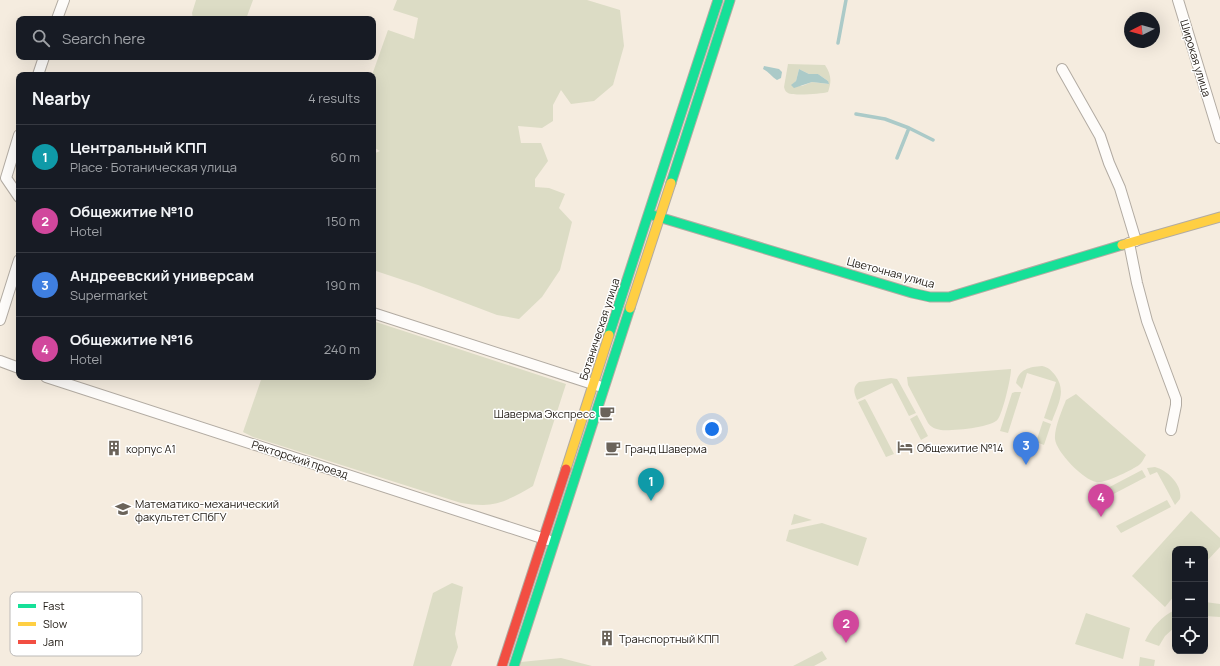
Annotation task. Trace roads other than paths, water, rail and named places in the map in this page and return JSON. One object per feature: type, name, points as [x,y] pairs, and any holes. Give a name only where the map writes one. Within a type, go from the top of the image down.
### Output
[{"type":"street","points":[[58,16],[64,0]]},
{"type":"street","name":"Ботаническая улица","points":[[502,666],[718,0]]},
{"type":"street","name":"Ботаническая улица","points":[[514,666],[730,0]]},
{"type":"street","name":"Широкая улица","points":[[1178,0],[1220,138]]},
{"type":"street","points":[[39,72],[43,60]]},
{"type":"street","points":[[1062,69],[1100,136],[1109,163],[1120,188],[1133,242],[1137,283],[1147,321],[1176,399],[1171,430]]},
{"type":"street","points":[[16,145],[6,178],[16,193]]},
{"type":"street","name":"Цветочная улица","points":[[649,214],[912,293],[930,297],[949,297],[958,295],[1220,217]]},
{"type":"street","points":[[0,320],[16,269]]},
{"type":"street","points":[[376,314],[604,388]]},
{"type":"street","points":[[0,361],[16,367]]},
{"type":"street","name":"Ректорский проезд","points":[[55,380],[554,542]]},
{"type":"water","points":[[764,66],[779,69],[782,72],[781,78],[777,80],[775,79],[763,69]]},
{"type":"water","points":[[799,69],[809,74],[818,74],[828,81],[829,84],[812,82],[794,88],[791,85],[796,81]]},
{"type":"waterway","points":[[838,43],[846,0]]},
{"type":"waterway","points":[[856,114],[885,119],[909,128],[933,140]]},
{"type":"waterway","points":[[897,158],[909,128]]},
{"type":"place","name":"Шаверма Экспресс","points":[[607,413]]},
{"type":"place","name":"Общежитие №14","points":[[905,447]]},
{"type":"place","name":"корпус А1","points":[[114,448]]},
{"type":"place","name":"Гранд Шаверма","points":[[613,448]]},
{"type":"place","name":"Андреевский универсам","points":[[1026,465]]},
{"type":"place","name":"Центральный КПП","points":[[651,501]]},
{"type":"place","name":"Математико-механический факультет СПбГУ","points":[[123,509]]},
{"type":"place","name":"Общежитие №16","points":[[1101,517]]},
{"type":"place","name":"Транспортный КПП","points":[[607,638]]},
{"type":"place","name":"Общежитие №10","points":[[846,643]]}]
